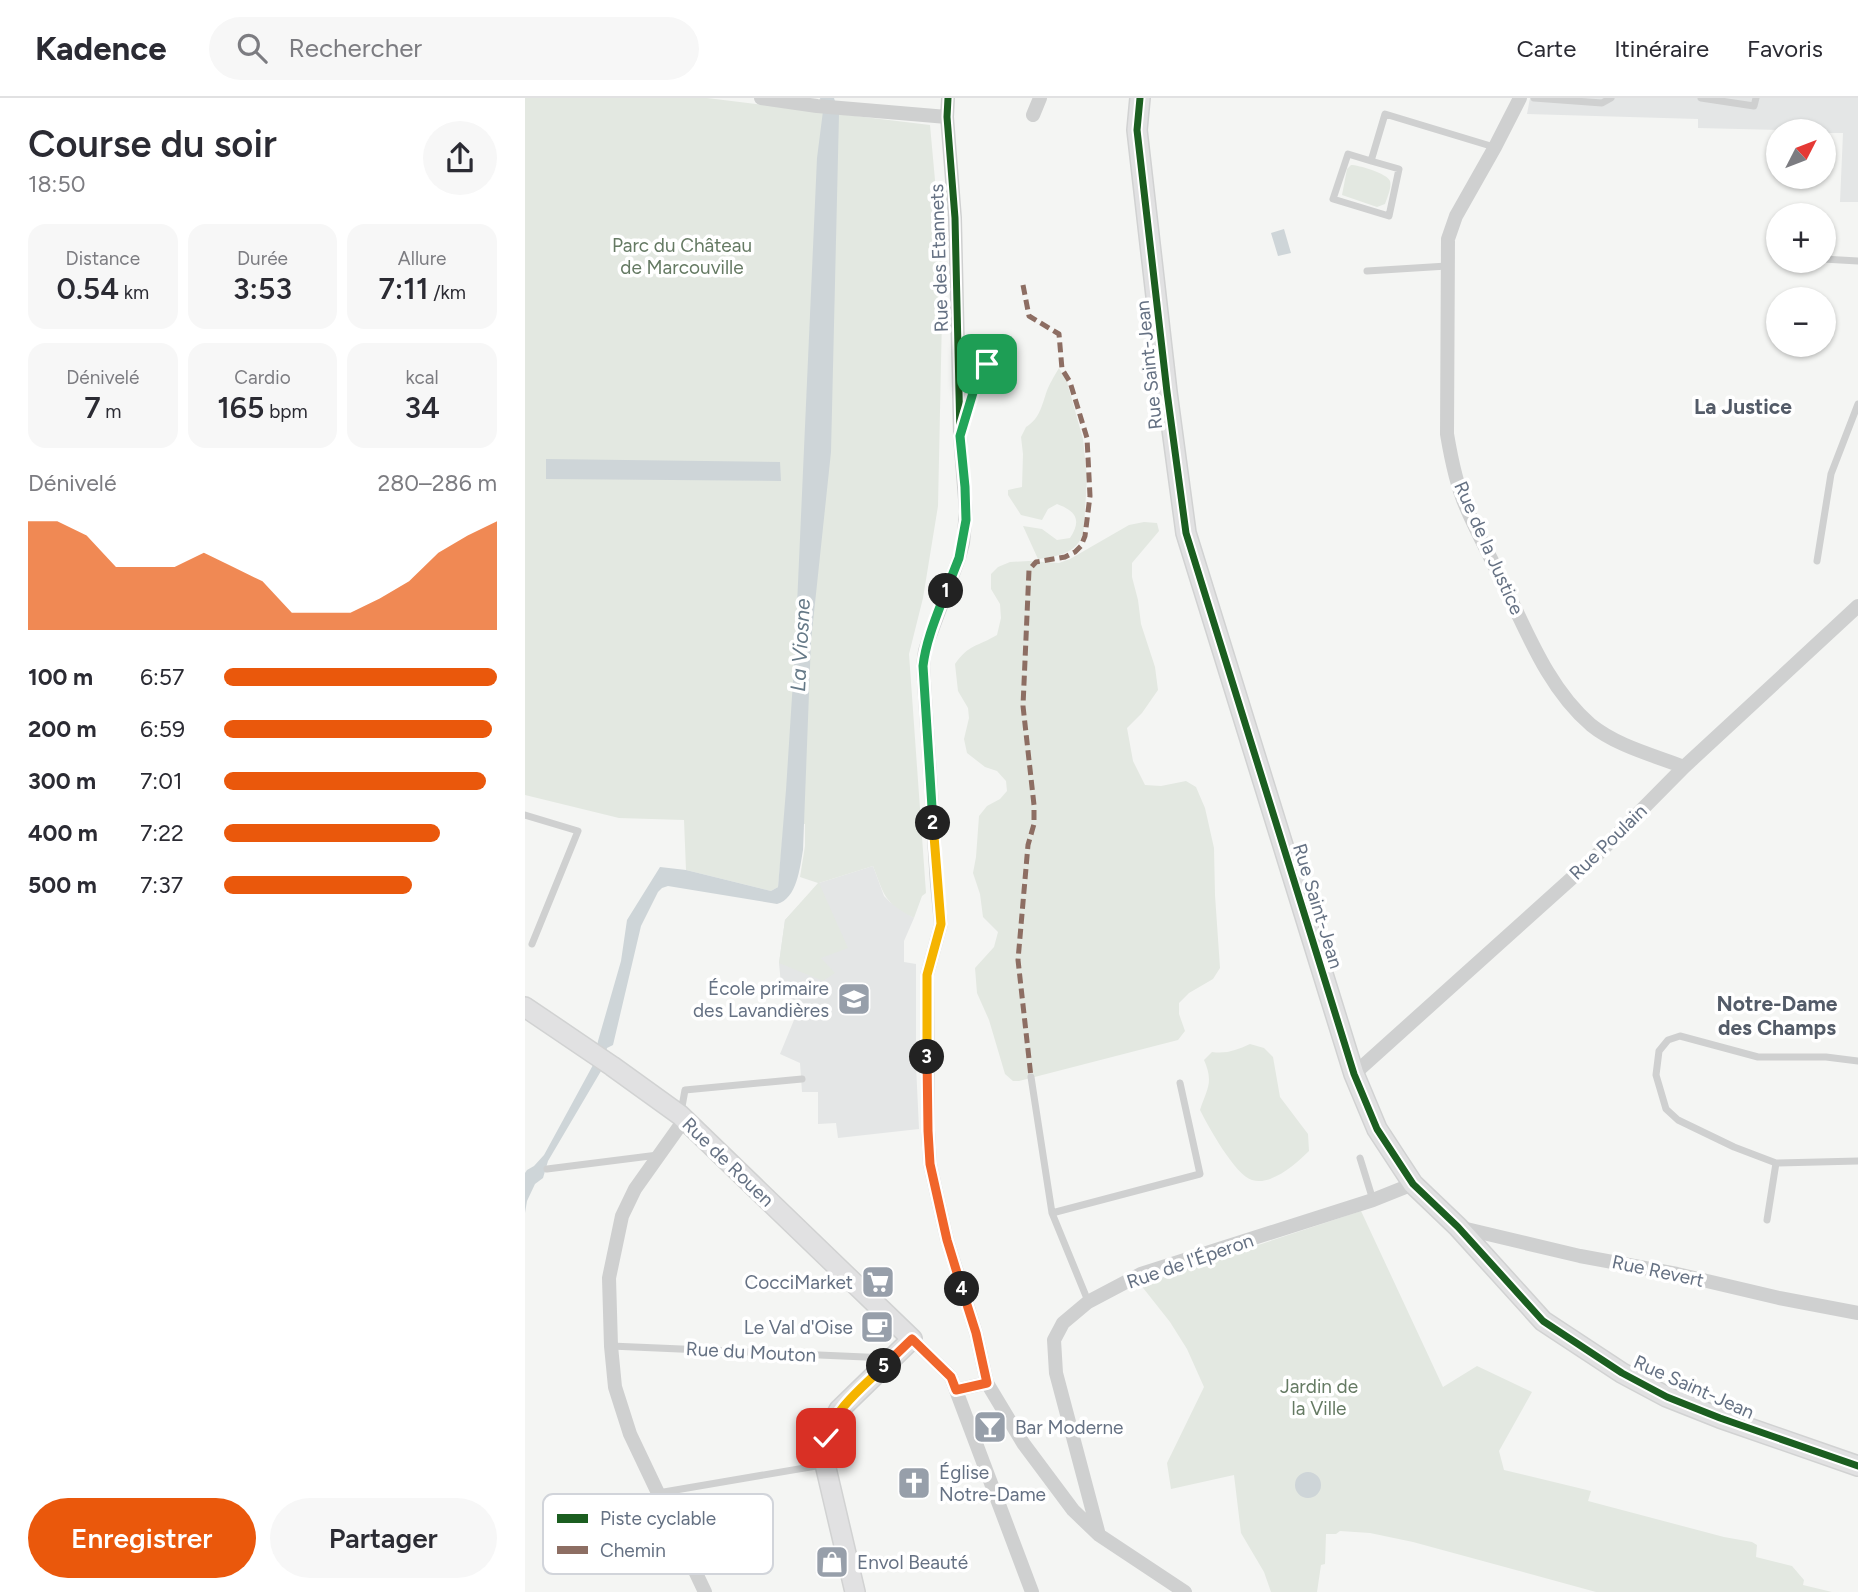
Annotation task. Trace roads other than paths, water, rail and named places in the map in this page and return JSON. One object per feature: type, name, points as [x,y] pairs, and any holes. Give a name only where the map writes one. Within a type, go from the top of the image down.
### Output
[{"type":"street","points":[[761,98],[817,106],[843,105],[947,117]]},
{"type":"street","name":"Rue des Etannets","points":[[948,98],[947,117],[955,218],[960,436],[966,512],[959,558],[929,638],[923,666],[941,924],[927,975],[930,1164],[947,1240],[976,1333],[987,1383],[1023,1444],[1073,1510],[1099,1535],[1185,1592]]},
{"type":"street","points":[[1033,115],[1039,98]]},
{"type":"street","name":"Rue Saint-Jean","points":[[1140,98],[1137,130],[1186,533],[1354,1074],[1377,1129],[1413,1184],[1458,1227],[1543,1321],[1622,1373],[1667,1396],[1720,1418],[1858,1466]]},
{"type":"street","name":"Rue de la Justice","points":[[1520,98],[1456,216],[1448,239],[1447,434],[1450,456],[1465,505],[1551,678],[1572,705],[1605,734],[1684,767]]},
{"type":"street","name":"Rue Poulain","points":[[1354,1074],[1592,860],[1684,767],[1858,606]]},
{"type":"street","name":"Rue de Rouen","points":[[525,1007],[682,1118],[912,1339]]},
{"type":"street","points":[[657,1493],[630,1434],[615,1387],[609,1278],[622,1216],[635,1189],[682,1118]]},
{"type":"street","name":"Rue de l'Éperon","points":[[1099,1535],[1056,1373],[1055,1340],[1063,1323],[1089,1302],[1141,1274],[1373,1200],[1413,1184]]},
{"type":"street","name":"Rue Revert","points":[[1458,1227],[1580,1256],[1677,1274],[1858,1314]]},
{"type":"street","points":[[855,1592],[825,1464],[826,1438],[839,1410],[912,1339],[951,1377],[1032,1592]]},
{"type":"street","points":[[956,1390],[987,1383]]},
{"type":"street","points":[[696,1574],[705,1592]]},
{"type":"lane","points":[[1534,98],[1602,103],[1611,98]]},
{"type":"lane","points":[[1701,98],[1754,106],[1756,98]]},
{"type":"lane","points":[[1371,161],[1385,114],[1495,147]]},
{"type":"lane","points":[[1348,154],[1371,161],[1399,169],[1389,216],[1333,199],[1348,154]]},
{"type":"lane","points":[[1836,260],[1858,261]]},
{"type":"lane","points":[[1367,271],[1447,266]]},
{"type":"lane","points":[[960,436],[975,386],[987,364]]},
{"type":"lane","points":[[1817,561],[1831,474],[1858,404]]},
{"type":"lane","points":[[525,815],[578,831],[532,944]]},
{"type":"lane","points":[[1858,1061],[1826,1057],[1758,1057],[1680,1036],[1668,1040],[1659,1051],[1656,1075],[1666,1109],[1678,1120],[1734,1147],[1776,1163],[1858,1161]]},
{"type":"lane","points":[[1031,1077],[1052,1213],[1089,1302]]},
{"type":"lane","points":[[682,1118],[685,1090],[802,1079]]},
{"type":"lane","points":[[1052,1213],[1201,1174],[1180,1083]]},
{"type":"lane","points":[[547,1169],[659,1155]]},
{"type":"lane","points":[[1360,1158],[1373,1200]]},
{"type":"lane","points":[[1767,1220],[1776,1163]]},
{"type":"lane","name":"Rue du Mouton","points":[[611,1346],[892,1359]]},
{"type":"lane","points":[[657,1493],[825,1464]]},
{"type":"water","name":"La Viosne","points":[[820,98],[834,98],[839,114],[831,452],[811,641],[803,850],[799,873],[789,896],[777,904],[668,886],[658,892],[641,926],[613,1045],[607,1048],[601,1071],[548,1161],[543,1178],[535,1184],[525,1213],[525,1173],[544,1155],[593,1065],[621,961],[627,920],[660,867],[686,870],[771,891],[778,887],[795,650],[817,158],[823,111]]},
{"type":"water","points":[[1284,229],[1291,253],[1278,256],[1271,233]]},
{"type":"water","points":[[546,459],[780,462],[781,481],[546,479]]},
{"type":"water","points":[[1308,1472],[1317,1476],[1321,1485],[1317,1494],[1308,1498],[1299,1494],[1295,1485],[1299,1476]]},
{"type":"place","name":"École primaire des Lavandières","points":[[854,999]]},
{"type":"place","name":"CocciMarket","points":[[878,1282]]},
{"type":"place","name":"Le Val d'Oise","points":[[877,1327]]},
{"type":"place","name":"Bar Moderne","points":[[990,1427]]},
{"type":"place","name":"Église Notre-Dame","points":[[914,1483]]},
{"type":"place","name":"Envol Beauté","points":[[832,1562]]},
{"type":"district","name":"La Justice","points":[[1743,406]]},
{"type":"district","name":"Notre-Dame des Champs","points":[[1777,1015]]},
{"type":"park label","name":"Parc du Château de Marcouville","points":[[682,256]]},
{"type":"park label","name":"Jardin de la Ville","points":[[1319,1397]]}]
